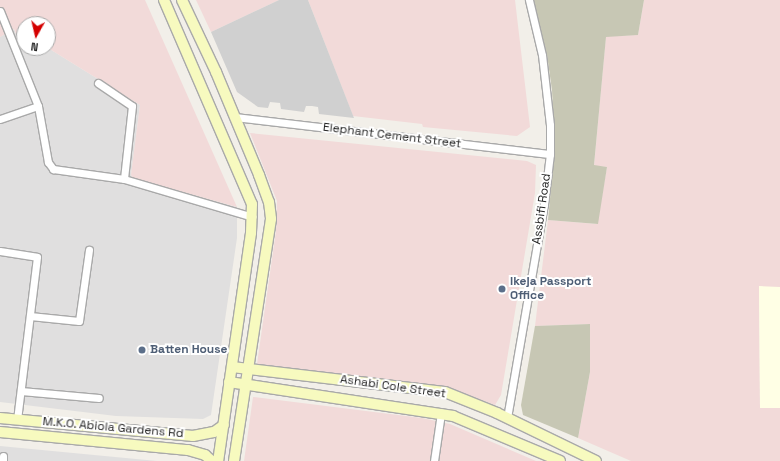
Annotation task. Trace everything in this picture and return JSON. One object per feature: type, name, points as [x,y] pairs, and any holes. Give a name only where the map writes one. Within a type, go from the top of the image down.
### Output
[{"type":"street","points":[[164,0],[252,204],[253,217],[218,461]]},
{"type":"street","points":[[182,0],[216,72],[269,202],[271,219],[234,461]]},
{"type":"street","name":"Assbifi Road","points":[[507,418],[544,204],[550,154],[550,124],[542,55],[529,0]]},
{"type":"street","points":[[0,11],[38,106],[48,162],[53,168],[124,179],[253,217]]},
{"type":"street","points":[[98,83],[132,106],[124,179]]},
{"type":"street","points":[[0,120],[38,106]]},
{"type":"street","name":"Elephant Cement Street","points":[[234,117],[550,154]]},
{"type":"street","points":[[30,316],[79,320],[89,250]]},
{"type":"street","points":[[0,251],[37,256],[17,420]]},
{"type":"street","name":"Ashabi Cole Street","points":[[232,367],[445,392],[507,418],[596,461]]},
{"type":"street","points":[[299,392],[301,375]]},
{"type":"street","name":"Ashabi Cole Street","points":[[229,382],[441,413],[486,428],[560,461]]},
{"type":"street","points":[[21,391],[99,398]]},
{"type":"street","points":[[434,461],[441,413]]},
{"type":"street","name":"M.K.O. Abiola Gardens Rd","points":[[0,418],[193,436],[214,432],[224,425]]},
{"type":"street","name":"M.K.O. Abiola Gardens Rd","points":[[0,432],[188,450],[205,455],[212,461]]},
{"type":"shaded area","points":[[0,0],[145,0],[237,207],[133,178],[131,175],[140,105],[56,53],[56,16],[16,16],[16,34],[14,29],[0,37]]},
{"type":"shaded area","points":[[196,0],[279,0],[211,32]]},
{"type":"shaded area","points":[[279,0],[308,0],[354,118],[319,114],[318,107],[312,106],[306,106],[304,112],[281,109],[280,103],[270,102],[268,108],[258,107],[237,92],[211,32]]},
{"type":"shaded area","points":[[308,0],[515,0],[530,127],[517,136],[423,127],[422,124],[353,116]]},
{"type":"shaded area","points":[[533,0],[644,0],[638,35],[606,37],[594,165],[607,167],[598,224],[548,220],[555,145],[552,90],[547,55]]},
{"type":"shaded area","points":[[644,0],[780,0],[780,287],[759,287],[760,407],[780,408],[780,461],[631,461],[578,438],[590,372],[590,324],[535,326],[548,220],[597,224],[607,167],[594,166],[606,36],[638,35]]},
{"type":"shaded area","points":[[14,29],[16,34],[16,56],[56,56],[56,53],[140,105],[131,175],[134,178],[237,207],[237,238],[211,415],[203,419],[116,416],[0,402],[0,37]]},
{"type":"shaded area","points":[[250,133],[527,161],[536,165],[535,193],[501,395],[495,405],[454,390],[257,364],[276,231],[277,201]]},
{"type":"shaded area","points":[[759,286],[780,287],[780,408],[760,408]]},
{"type":"shaded area","points":[[590,324],[590,372],[578,438],[523,415],[521,405],[535,326]]},
{"type":"shaded area","points":[[253,397],[422,418],[450,424],[536,461],[244,461]]},
{"type":"shaded area","points":[[0,446],[157,461],[0,461]]},
{"type":"place","name":"Ikeja Passport Office","points":[[502,289]]},
{"type":"place","name":"Batten House","points":[[142,350]]}]
